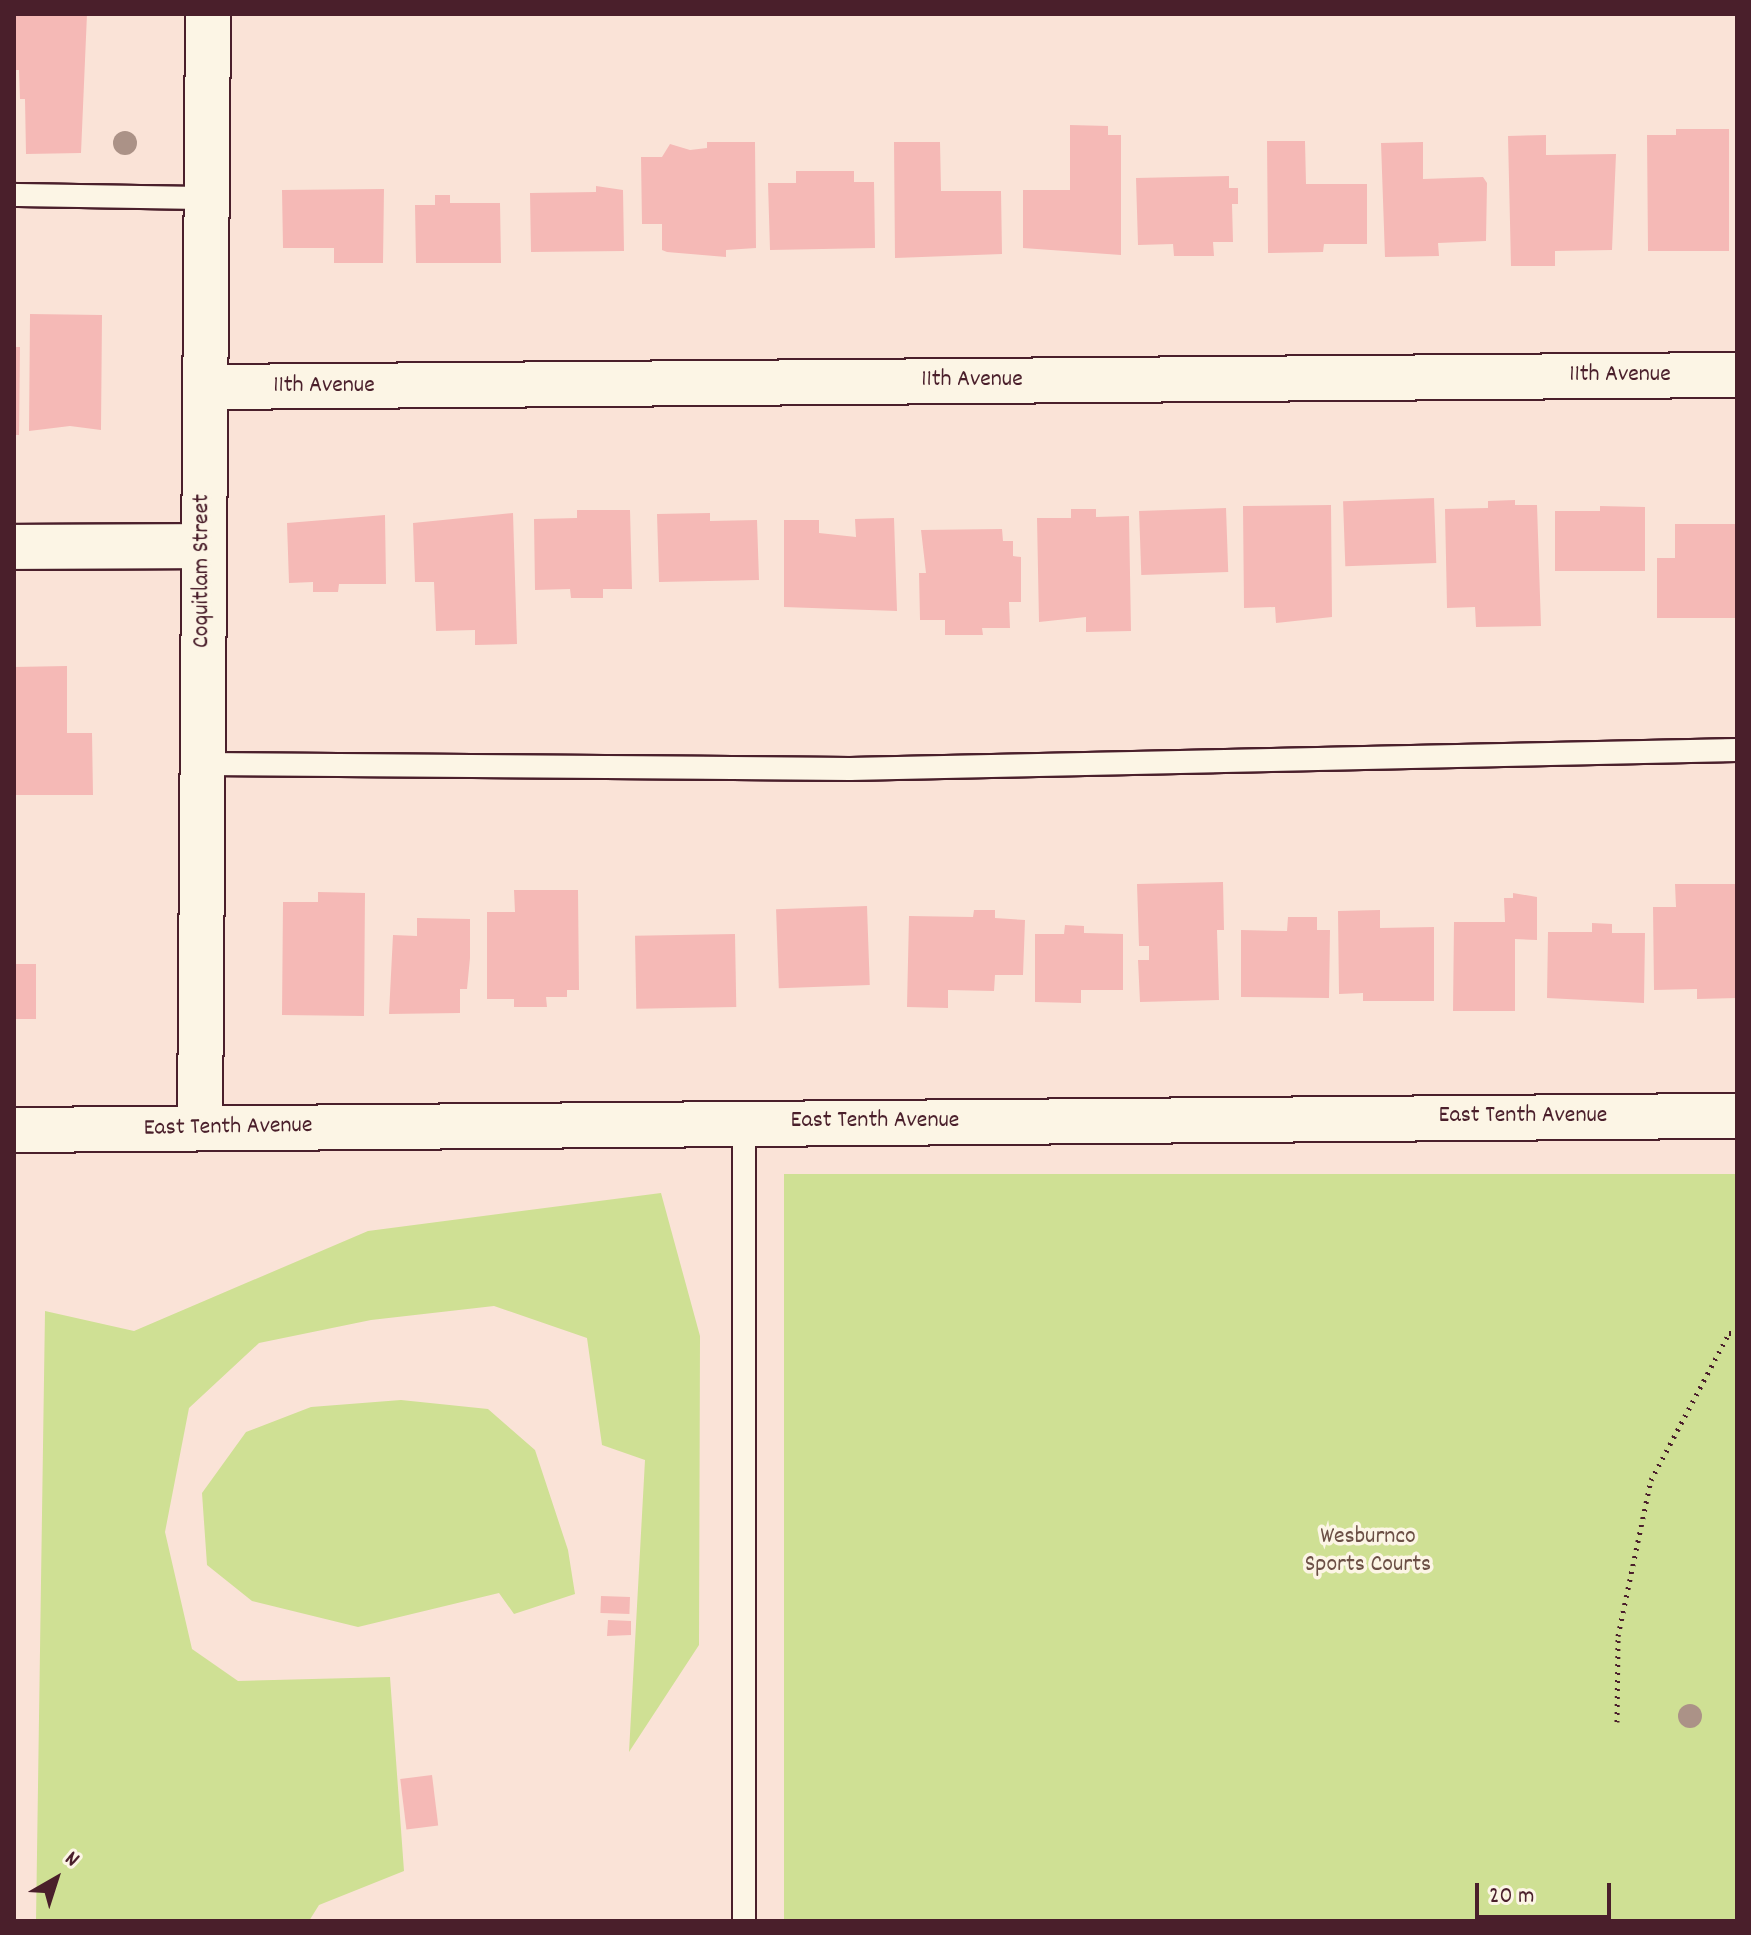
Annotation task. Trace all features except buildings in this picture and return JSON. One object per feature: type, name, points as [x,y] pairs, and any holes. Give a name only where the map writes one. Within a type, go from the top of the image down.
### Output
[{"type":"street","name":"Coquitlam Street","points":[[200,1128],[205,764],[201,546],[207,387],[205,198],[208,14]]},
{"type":"street","name":"11th Avenue","points":[[207,387],[1737,375]]},
{"type":"street","points":[[14,547],[201,546]]},
{"type":"street","name":"East Tenth Avenue","points":[[14,1130],[1737,1116]]},
{"type":"lane","points":[[14,195],[205,198]]},
{"type":"lane","points":[[205,764],[850,769],[1737,750]]},
{"type":"lane","points":[[744,1123],[744,1921]]},
{"type":"path","points":[[1617,1722],[1618,1636],[1651,1480],[1729,1333],[1737,1333]]},
{"type":"green space","name":"Wesburnco Sports Courts","points":[[784,1174],[1737,1174],[1737,1921],[784,1921]]},
{"type":"green space","points":[[661,1193],[700,1336],[699,1645],[629,1752],[645,1460],[602,1445],[587,1338],[494,1306],[371,1320],[259,1343],[189,1408],[165,1532],[192,1649],[238,1681],[390,1677],[404,1871],[319,1905],[309,1921],[36,1921],[45,1311],[134,1331],[368,1231]]},
{"type":"green space","points":[[401,1400],[488,1409],[535,1450],[568,1550],[575,1594],[514,1614],[499,1593],[358,1627],[252,1601],[207,1565],[202,1493],[246,1432],[311,1407]]}]
